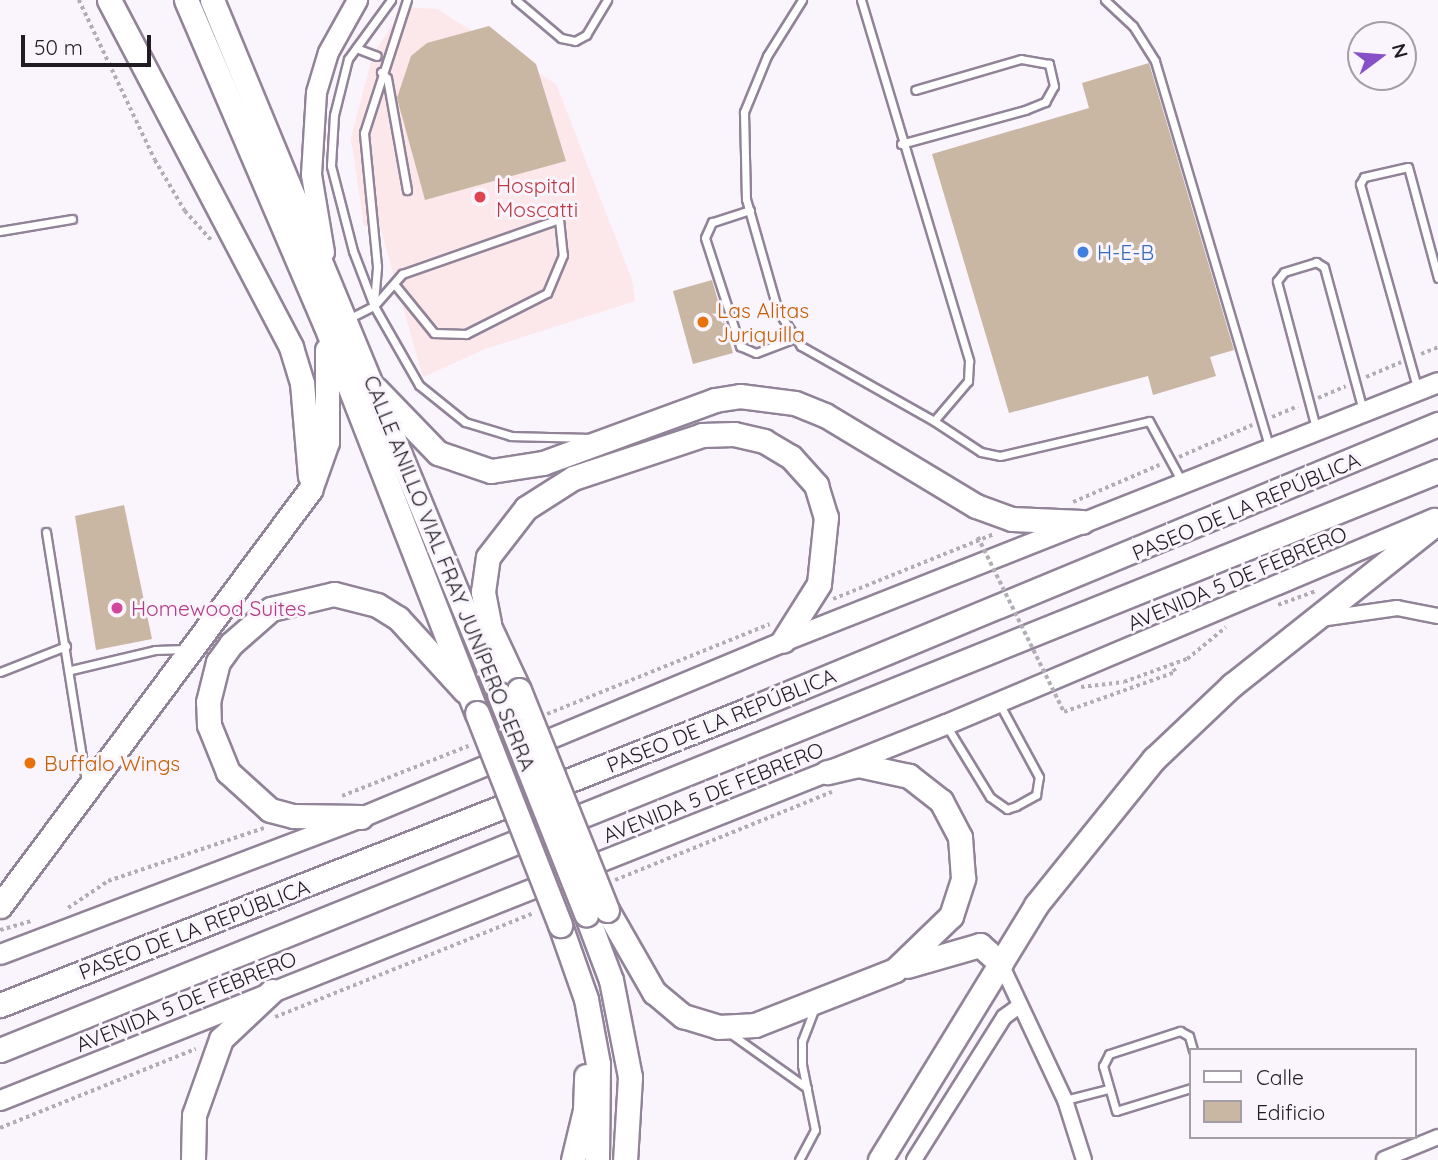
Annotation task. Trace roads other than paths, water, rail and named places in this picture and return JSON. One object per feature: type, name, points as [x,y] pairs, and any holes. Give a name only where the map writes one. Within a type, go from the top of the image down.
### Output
[{"type":"highway","points":[[109,0],[292,347],[302,383],[310,490]]},
{"type":"highway","name":"CALLE ANILLO VIAL FRAY JUNÍPERO SERRA","points":[[186,0],[336,322],[473,704],[560,925],[586,999],[598,1064],[597,1160]]},
{"type":"highway","name":"CALLE ANILLO VIAL FRAY JUNÍPERO SERRA","points":[[212,0],[331,281],[336,322],[376,388],[404,463],[509,692],[596,912],[630,1077],[625,1160]]},
{"type":"highway","points":[[0,906],[188,648],[310,490],[327,442],[336,322]]},
{"type":"highway","points":[[376,388],[405,424],[438,453],[466,466],[514,471],[715,400],[740,396],[795,403],[825,415],[976,506],[1027,520],[1083,522]]},
{"type":"highway","name":"PASEO DE LA REPÚBLICA","points":[[0,1006],[750,709],[1438,424]]},
{"type":"highway","points":[[509,692],[483,592],[488,557],[526,508],[573,478],[702,435],[734,433],[764,441],[791,457],[816,485],[826,517],[826,548],[819,584],[806,610],[783,642]]},
{"type":"highway","points":[[404,463],[489,623]]},
{"type":"highway","name":"PASEO DE LA REPÚBLICA","points":[[0,1050],[1438,471]]},
{"type":"highway","points":[[880,1160],[1043,896],[1154,759],[1232,685],[1319,619],[1438,519]]},
{"type":"highway","points":[[361,817],[293,816],[270,810],[243,790],[228,772],[209,725],[218,662],[251,622],[271,609],[334,594],[377,605],[398,618],[473,704]]},
{"type":"highway","points":[[833,781],[858,765],[909,776],[941,801],[960,837],[963,878],[951,916],[895,970]]},
{"type":"highway","points":[[596,912],[654,992],[683,1016],[718,1027],[755,1025],[818,1003],[895,970],[980,945],[1001,964]]},
{"type":"highway","points":[[193,1160],[194,1115],[221,1039],[272,991]]},
{"type":"highway","points":[[573,1160],[585,1110],[586,999]]},
{"type":"main road","points":[[331,281],[316,216],[311,137],[316,92],[328,52],[357,0]]},
{"type":"main road","points":[[0,954],[361,817],[783,642],[1438,382]]},
{"type":"main road","name":"AVENIDA 5 DE FEBRERO","points":[[0,1100],[272,991],[833,781],[946,724],[1438,519]]},
{"type":"street","points":[[1319,619],[1397,608],[1438,616]]},
{"type":"street","points":[[1001,964],[1065,1100],[1084,1160]]},
{"type":"street","points":[[914,1160],[1004,1017],[1019,1006]]},
{"type":"street","points":[[1384,1159],[1438,1137]]},
{"type":"lane","points":[[391,0],[356,48],[337,88],[331,166],[353,251],[374,306],[419,385],[465,422],[511,436],[606,440]]},
{"type":"lane","points":[[374,306],[377,266],[364,133],[381,72],[407,0]]},
{"type":"lane","points":[[516,0],[561,38],[575,41],[586,35],[607,0]]},
{"type":"lane","points":[[1105,0],[1133,26],[1155,61],[1270,449]]},
{"type":"lane","points":[[799,1],[744,112],[741,158],[750,210],[778,311],[793,339],[934,421],[981,452],[1000,456],[1143,420],[1153,424],[1182,483]]},
{"type":"lane","points":[[860,1],[901,144],[969,361],[968,381],[934,421]]},
{"type":"lane","points":[[356,48],[377,56]]},
{"type":"lane","points":[[901,144],[1025,110],[1045,102],[1054,86],[1049,64],[1021,59],[915,90]]},
{"type":"lane","points":[[381,72],[387,78],[407,190]]},
{"type":"lane","points":[[1418,391],[1361,179],[1408,167],[1438,278]]},
{"type":"lane","points":[[750,210],[712,222],[705,238],[740,346],[755,353],[793,339]]},
{"type":"lane","points":[[0,231],[72,219]]},
{"type":"lane","points":[[336,322],[374,306],[395,285],[401,274],[446,255],[559,219],[563,255],[547,293],[466,334],[434,333],[395,285]]},
{"type":"lane","points":[[1317,430],[1277,281],[1284,272],[1316,262],[1324,267],[1363,412]]},
{"type":"lane","points":[[46,532],[71,670],[87,790]]},
{"type":"lane","points":[[0,672],[66,646]]},
{"type":"lane","points":[[71,670],[155,650],[188,648]]},
{"type":"lane","points":[[946,724],[990,797],[1007,809],[1016,806],[1036,795],[1039,777],[998,702]]},
{"type":"lane","points":[[799,1160],[815,1130],[802,1041],[818,1003]]},
{"type":"lane","points":[[718,1027],[754,1046],[807,1088]]},
{"type":"lane","points":[[1190,1088],[1122,1112],[1112,1105],[1103,1066],[1109,1054],[1180,1031],[1189,1036],[1192,1048]]},
{"type":"lane","points":[[1065,1100],[1108,1089]]},
{"type":"place","name":"Hospital Moscatti","points":[[480,197]]},
{"type":"place","name":"H-E-B","points":[[1083,252]]},
{"type":"place","name":"Las Alitas Juriquilla","points":[[703,322]]},
{"type":"place","name":"Homewood Suites","points":[[117,608]]},
{"type":"place","name":"Buffalo Wings","points":[[30,763]]}]
